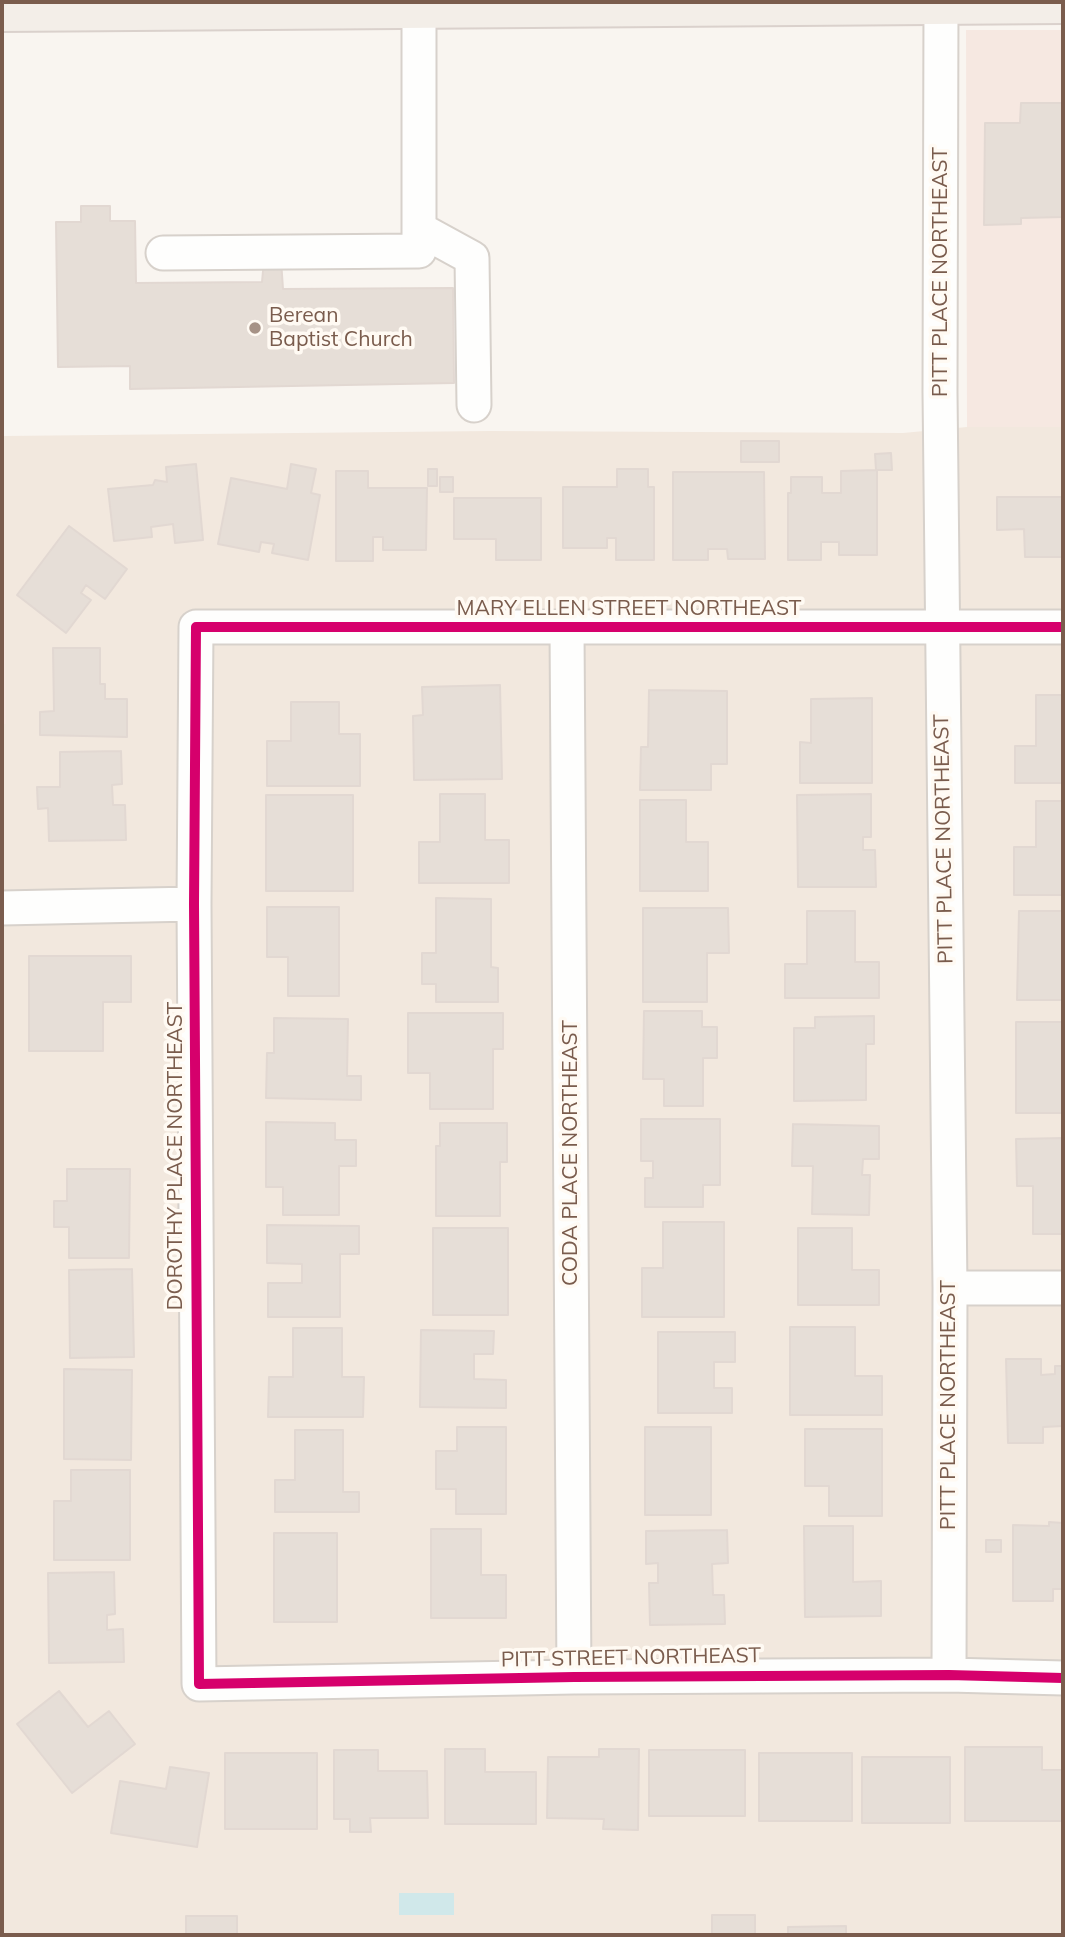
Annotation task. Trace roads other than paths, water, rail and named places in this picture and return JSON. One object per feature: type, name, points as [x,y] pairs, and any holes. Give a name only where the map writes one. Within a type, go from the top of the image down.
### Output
[{"type":"main road","points":[[2,12],[1063,4]]},
{"type":"street","name":"PITT PLACE NORTHEAST","points":[[941,3],[942,627],[950,1288],[949,1675]]},
{"type":"street","points":[[163,253],[419,251],[419,8]]},
{"type":"street","points":[[419,229],[472,258],[474,405]]},
{"type":"street","name":"MARY ELLEN STREET NORTHEAST","points":[[196,626],[567,629],[1063,627]]},
{"type":"street","name":"DOROTHY PLACE NORTHEAST","points":[[196,626],[194,904],[199,1684]]},
{"type":"street","name":"CODA PLACE NORTHEAST","points":[[567,629],[574,1677]]},
{"type":"street","points":[[2,908],[194,904]]},
{"type":"street","points":[[950,1288],[1063,1288]]},
{"type":"street","name":"PITT STREET NORTHEAST","points":[[199,1684],[574,1677],[949,1675],[1063,1678]]},
{"type":"water","points":[[399,1893],[454,1893],[454,1915],[399,1915]]},
{"type":"place","name":"Berean Baptist Church","points":[[255,328]]}]
